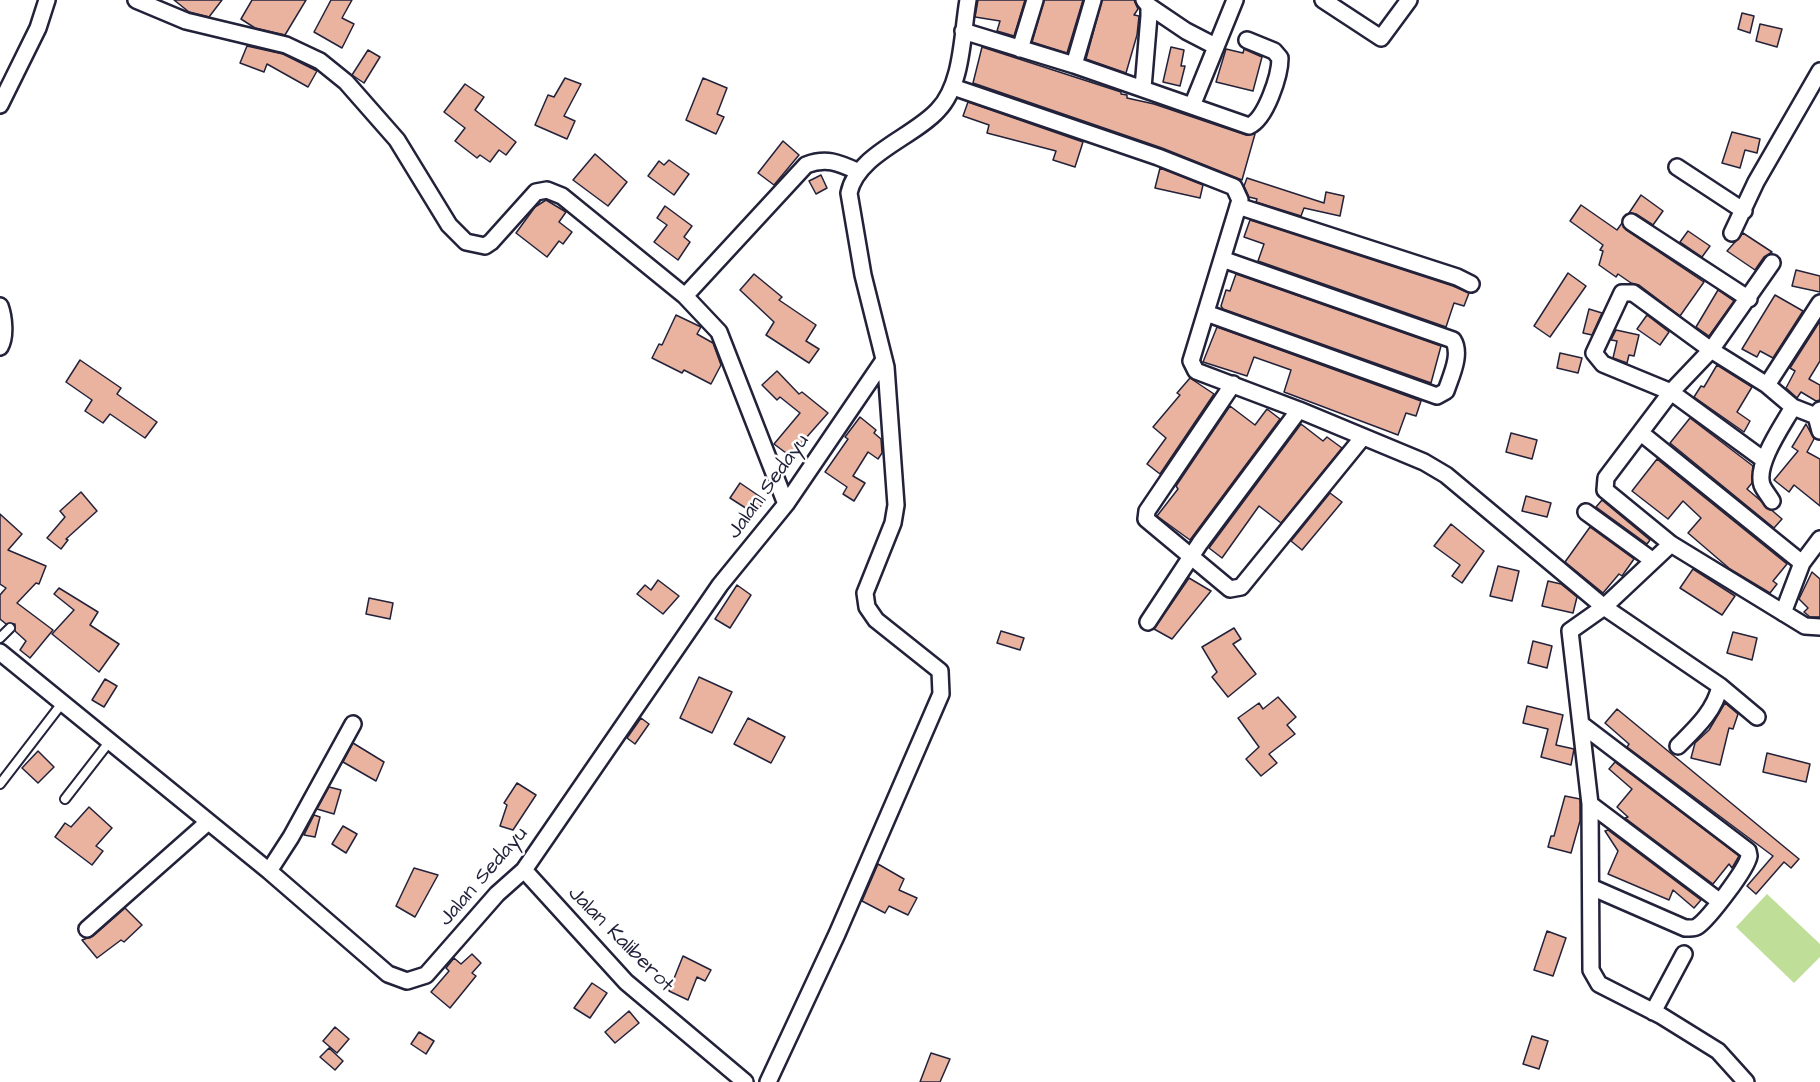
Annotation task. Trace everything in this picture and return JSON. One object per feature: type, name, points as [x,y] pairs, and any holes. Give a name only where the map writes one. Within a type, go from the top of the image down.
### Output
[{"type":"street","points":[[0,105],[38,28],[47,0]]},
{"type":"street","points":[[136,0],[186,21],[286,45],[320,61],[346,82],[397,140],[449,225],[466,242],[485,246],[536,192],[547,190],[562,196],[685,296],[719,332],[786,504]]},
{"type":"street","points":[[768,1082],[837,934],[941,694],[940,671],[876,620],[867,608],[865,593],[896,514],[884,360],[851,216],[849,193],[851,182],[859,172],[897,139],[938,110],[953,87],[968,0]]},
{"type":"street","points":[[1020,49],[1035,0]]},
{"type":"street","points":[[1074,65],[1093,0]]},
{"type":"street","points":[[1192,106],[1235,0]]},
{"type":"street","points":[[1323,0],[1381,38],[1408,0]]},
{"type":"street","points":[[1143,88],[1146,3]]},
{"type":"street","points":[[1146,3],[1186,31],[1215,46]]},
{"type":"street","points":[[963,31],[1143,88],[1247,126],[1259,120],[1278,76],[1280,55],[1248,40]]},
{"type":"street","points":[[1732,233],[1756,182],[1814,94],[1820,71]]},
{"type":"street","points":[[953,87],[1158,157],[1234,187],[1239,193],[1238,206],[1191,361],[1196,371],[1299,410],[1446,475],[1479,499],[1530,548],[1604,607],[1720,686],[1757,717]]},
{"type":"street","points":[[685,296],[806,165],[819,160],[834,160],[859,172]]},
{"type":"street","points":[[1677,167],[1743,211]]},
{"type":"street","points":[[1238,206],[1457,277],[1471,284]]},
{"type":"street","points":[[1631,222],[1749,299]]},
{"type":"street","points":[[1206,313],[1437,396],[1446,391],[1458,351],[1453,340],[1222,259]]},
{"type":"street","points":[[1772,263],[1712,350],[1671,392],[1606,478],[1605,490],[1671,544],[1805,626],[1820,627]]},
{"type":"street","points":[[1764,460],[1671,392],[1603,364],[1596,358],[1594,353],[1622,293],[1633,293],[1712,350],[1767,385],[1793,407],[1819,419]]},
{"type":"street","points":[[1767,385],[1820,303]]},
{"type":"street","points":[[0,306],[3,313],[3,342],[0,346]]},
{"type":"street","name":"Jalan Sedayu","points":[[0,652],[207,823],[269,871],[388,974],[407,981],[426,975],[497,894],[524,870],[720,585],[786,504],[884,360]]},
{"type":"street","points":[[1233,384],[1148,511],[1146,519],[1230,589],[1241,587],[1363,437]]},
{"type":"street","points":[[1772,501],[1762,485],[1764,460],[1793,407]]},
{"type":"street","points":[[1148,622],[1191,557],[1299,410]]},
{"type":"street","points":[[1641,433],[1802,563]]},
{"type":"street","points":[[1586,512],[1652,560]]},
{"type":"street","points":[[1783,613],[1802,563],[1820,539]]},
{"type":"street","points":[[1671,544],[1604,607],[1570,632],[1590,804],[1591,970],[1599,984],[1653,1012],[1718,1051],[1746,1082]]},
{"type":"street","points":[[1678,746],[1703,721],[1718,695],[1720,686]]},
{"type":"street","points":[[1581,723],[1748,851],[1748,862],[1719,901],[1700,924],[1685,928],[1591,887]]},
{"type":"street","points":[[269,871],[291,837],[353,724]]},
{"type":"street","points":[[1590,804],[1719,901]]},
{"type":"street","points":[[87,929],[207,823]]},
{"type":"street","name":"Jalan Kaliberot","points":[[524,870],[626,982],[745,1082]]},
{"type":"street","points":[[1653,1012],[1684,954]]},
{"type":"lane","points":[[0,638],[10,628]]},
{"type":"lane","points":[[0,784],[63,702]]},
{"type":"lane","points":[[65,799],[110,741]]},
{"type":"green space","points":[[1767,894],[1820,944],[1820,957],[1794,983],[1736,927]]},
{"type":"building","points":[[174,0],[222,0],[209,17],[189,12]]},
{"type":"building","points":[[252,0],[306,0],[285,35],[255,28],[241,19]]},
{"type":"building","points":[[331,0],[352,0],[342,18],[354,24],[342,48],[314,32]]},
{"type":"building","points":[[978,0],[1025,0],[1014,36],[997,31],[1000,21],[975,17]]},
{"type":"building","points":[[1044,0],[1083,0],[1067,53],[1032,42]]},
{"type":"building","points":[[1102,0],[1134,0],[1138,9],[1134,15],[1139,16],[1137,35],[1126,73],[1086,59]]},
{"type":"building","points":[[1742,13],[1754,16],[1750,33],[1738,29]]},
{"type":"building","points":[[1760,24],[1782,29],[1777,47],[1756,41]]},
{"type":"building","points":[[247,46],[283,54],[317,71],[308,87],[267,64],[264,72],[240,63]]},
{"type":"building","points":[[982,47],[1121,92],[1127,95],[1127,98],[1154,104],[1246,135],[1255,134],[1242,180],[1162,148],[973,83]]},
{"type":"building","points":[[1171,47],[1184,50],[1181,66],[1185,66],[1180,86],[1163,82]]},
{"type":"building","points":[[1226,49],[1243,53],[1244,49],[1262,57],[1253,91],[1216,82]]},
{"type":"building","points":[[368,50],[380,57],[364,83],[352,75]]},
{"type":"building","points":[[565,78],[581,84],[564,116],[575,121],[567,139],[535,125],[548,95],[554,97]]},
{"type":"building","points":[[703,78],[727,88],[717,114],[724,117],[716,134],[686,120]]},
{"type":"building","points":[[465,84],[484,97],[475,110],[516,142],[506,155],[499,150],[490,162],[480,155],[477,158],[455,141],[465,128],[444,112]]},
{"type":"building","points":[[968,102],[1083,142],[1075,167],[1053,160],[1056,151],[987,133],[989,125],[963,116]]},
{"type":"building","points":[[1732,132],[1760,139],[1757,153],[1745,150],[1740,168],[1722,163]]},
{"type":"building","points":[[783,141],[799,155],[774,185],[758,173]]},
{"type":"building","points":[[595,154],[627,182],[608,206],[573,180]]},
{"type":"building","points":[[669,160],[689,174],[674,195],[648,176],[659,161],[664,165]]},
{"type":"building","points":[[1160,168],[1203,185],[1200,198],[1155,188]]},
{"type":"building","points":[[821,175],[827,188],[816,194],[809,181]]},
{"type":"building","points":[[1247,178],[1324,203],[1326,192],[1344,196],[1340,216],[1304,208],[1301,216],[1256,202],[1257,199],[1249,197],[1244,186]]},
{"type":"building","points":[[1641,195],[1663,211],[1653,225],[1636,214],[1629,213]]},
{"type":"building","points":[[546,200],[566,212],[559,222],[572,232],[563,244],[559,241],[547,257],[516,233],[535,207]]},
{"type":"building","points":[[1581,205],[1617,230],[1622,223],[1626,230],[1704,282],[1680,316],[1639,285],[1631,283],[1618,274],[1616,277],[1599,265],[1603,251],[1600,250],[1603,245],[1570,221]]},
{"type":"building","points":[[665,206],[692,226],[684,237],[690,242],[678,260],[654,242],[667,225],[657,218]]},
{"type":"building","points":[[1250,220],[1469,293],[1464,306],[1454,303],[1446,327],[1258,261],[1264,244],[1244,237]]},
{"type":"building","points":[[1688,231],[1710,246],[1702,257],[1680,242]]},
{"type":"building","points":[[1743,233],[1772,252],[1764,257],[1755,270],[1727,251]]},
{"type":"building","points":[[1796,270],[1820,276],[1820,292],[1792,286]]},
{"type":"building","points":[[1568,273],[1586,286],[1550,337],[1534,326]]},
{"type":"building","points":[[754,274],[782,297],[779,300],[816,325],[806,341],[819,349],[809,363],[766,335],[774,322],[740,290]]},
{"type":"building","points":[[1236,274],[1441,346],[1431,383],[1223,309],[1221,306],[1226,290],[1230,291]]},
{"type":"building","points":[[1718,290],[1734,301],[1709,336],[1696,327]]},
{"type":"building","points":[[1775,295],[1803,311],[1773,358],[1760,351],[1757,357],[1742,349]]},
{"type":"building","points":[[1589,309],[1602,313],[1592,335],[1583,333]]},
{"type":"building","points":[[676,315],[701,327],[697,334],[713,343],[721,365],[711,384],[684,370],[682,373],[652,358],[659,344],[662,345]]},
{"type":"building","points":[[1647,315],[1669,332],[1660,345],[1637,329]]},
{"type":"building","points":[[1820,321],[1820,361],[1809,379],[1820,385],[1820,400],[1816,401],[1801,392],[1797,398],[1786,388],[1795,371],[1790,368]]},
{"type":"building","points":[[1217,327],[1421,401],[1416,416],[1406,413],[1398,435],[1284,392],[1291,370],[1254,357],[1247,376],[1203,362]]},
{"type":"building","points":[[1616,330],[1639,335],[1634,356],[1629,355],[1627,363],[1613,358],[1617,341],[1611,340]]},
{"type":"building","points":[[1560,353],[1582,358],[1578,373],[1557,368]]},
{"type":"building","points":[[80,360],[121,388],[117,394],[157,422],[145,438],[110,414],[103,423],[85,411],[92,400],[66,382]]},
{"type":"building","points":[[1717,365],[1752,387],[1737,412],[1750,421],[1744,432],[1694,397],[1701,386],[1704,387]]},
{"type":"building","points":[[777,371],[799,394],[802,392],[828,413],[790,456],[774,444],[800,413],[780,397],[777,400],[762,385]]},
{"type":"building","points":[[1190,378],[1214,394],[1160,474],[1147,464],[1166,438],[1153,427],[1180,395],[1177,393]]},
{"type":"building","points":[[1230,406],[1255,425],[1267,409],[1280,419],[1190,540],[1157,516],[1178,489],[1176,486]]},
{"type":"building","points":[[860,417],[876,430],[874,433],[881,439],[882,453],[878,459],[868,452],[853,476],[865,483],[854,501],[843,494],[847,487],[825,472],[848,439],[845,437]]},
{"type":"building","points":[[1690,418],[1753,466],[1752,483],[1747,489],[1782,519],[1774,528],[1670,443]]},
{"type":"building","points":[[1301,424],[1323,441],[1327,437],[1342,448],[1281,523],[1259,506],[1222,558],[1209,548]]},
{"type":"building","points":[[1806,424],[1814,439],[1807,452],[1820,459],[1820,506],[1794,485],[1789,492],[1774,480],[1798,451],[1792,447]]},
{"type":"building","points":[[1511,433],[1537,440],[1532,459],[1506,452]]},
{"type":"building","points":[[1657,459],[1787,564],[1773,581],[1777,584],[1770,593],[1730,569],[1688,533],[1701,518],[1683,501],[1668,519],[1632,491]]},
{"type":"building","points":[[740,483],[765,500],[755,514],[730,498]]},
{"type":"building","points":[[81,492],[97,511],[66,539],[68,540],[61,549],[47,538],[65,517],[60,511]]},
{"type":"building","points":[[1330,493],[1342,502],[1302,550],[1291,541]]},
{"type":"building","points":[[1526,496],[1551,503],[1547,517],[1522,511]]},
{"type":"building","points":[[1602,500],[1650,540],[1647,544],[1596,507]]},
{"type":"building","points":[[0,514],[22,534],[8,550],[46,566],[39,584],[36,583],[17,603],[53,630],[30,658],[20,650],[26,641],[15,631],[15,624],[6,624],[0,619],[0,595],[6,588],[0,584]]},
{"type":"building","points":[[1451,524],[1484,551],[1462,583],[1452,576],[1460,565],[1434,546]]},
{"type":"building","points":[[1590,527],[1634,559],[1622,576],[1619,574],[1603,593],[1565,562]]},
{"type":"building","points":[[1498,566],[1519,571],[1512,601],[1490,596]]},
{"type":"building","points":[[1693,569],[1735,596],[1722,615],[1680,588]]},
{"type":"building","points":[[1812,572],[1820,579],[1820,617],[1810,617],[1804,612],[1808,608],[1799,599]]},
{"type":"building","points":[[1189,578],[1211,591],[1172,639],[1154,629]]},
{"type":"building","points":[[658,580],[679,596],[663,614],[637,594],[645,585],[651,590]]},
{"type":"building","points":[[1548,581],[1561,584],[1577,597],[1573,613],[1542,606]]},
{"type":"building","points":[[737,585],[751,595],[730,628],[715,619]]},
{"type":"building","points":[[59,588],[98,612],[90,625],[119,644],[99,672],[52,634],[74,610],[54,594]]},
{"type":"building","points":[[369,598],[393,603],[390,619],[366,614]]},
{"type":"building","points":[[1234,628],[1241,639],[1233,644],[1256,674],[1228,697],[1212,677],[1217,672],[1202,647]]},
{"type":"building","points":[[1001,631],[1024,638],[1020,650],[997,643]]},
{"type":"building","points":[[1733,632],[1757,638],[1752,660],[1727,653]]},
{"type":"building","points":[[1533,641],[1552,646],[1547,668],[1528,663]]},
{"type":"building","points":[[699,677],[732,692],[712,733],[680,718]]},
{"type":"building","points":[[105,679],[117,686],[104,707],[92,700]]},
{"type":"building","points":[[1278,697],[1296,717],[1287,725],[1295,734],[1269,754],[1277,763],[1261,776],[1246,759],[1259,747],[1238,718],[1259,703],[1263,709]]},
{"type":"building","points":[[1725,703],[1738,714],[1733,729],[1729,728],[1720,765],[1691,758],[1695,743],[1709,730]]},
{"type":"building","points":[[1527,706],[1563,715],[1556,745],[1574,749],[1571,765],[1541,757],[1548,729],[1523,723]]},
{"type":"building","points":[[1617,709],[1799,859],[1791,868],[1784,862],[1756,894],[1747,886],[1773,856],[1627,747],[1629,744],[1605,723]]},
{"type":"building","points":[[641,718],[649,724],[635,744],[627,738]]},
{"type":"building","points":[[748,718],[785,737],[771,763],[734,744]]},
{"type":"building","points":[[353,743],[384,762],[376,781],[343,762]]},
{"type":"building","points":[[38,751],[54,767],[38,783],[22,768]]},
{"type":"building","points":[[1767,753],[1810,764],[1806,782],[1763,772]]},
{"type":"building","points":[[1615,762],[1739,856],[1732,868],[1729,864],[1713,884],[1625,818],[1628,817],[1617,807],[1632,789],[1609,769]]},
{"type":"building","points":[[517,783],[536,795],[513,830],[500,826],[507,805],[504,803]]},
{"type":"building","points":[[329,787],[341,790],[334,814],[317,809]]},
{"type":"building","points":[[1565,796],[1580,799],[1580,821],[1571,853],[1548,847],[1551,836],[1554,836]]},
{"type":"building","points":[[89,807],[112,828],[96,846],[103,851],[92,865],[55,837],[65,823],[71,827]]},
{"type":"building","points":[[314,815],[320,817],[315,837],[304,835]]},
{"type":"building","points":[[343,826],[357,834],[346,853],[332,844]]},
{"type":"building","points":[[1608,830],[1701,900],[1694,908],[1673,890],[1669,900],[1608,874],[1618,851],[1605,831]]},
{"type":"building","points":[[878,864],[904,879],[899,890],[917,898],[908,915],[889,906],[885,913],[862,901]]},
{"type":"building","points":[[414,868],[438,875],[415,917],[396,906]]},
{"type":"building","points":[[125,908],[142,925],[124,942],[121,940],[97,958],[82,940],[93,936]]},
{"type":"building","points":[[1547,931],[1566,938],[1553,976],[1534,970]]},
{"type":"building","points":[[472,954],[481,963],[472,973],[476,976],[450,1008],[431,992],[449,971],[446,968],[454,958],[461,964]]},
{"type":"building","points":[[683,956],[711,970],[705,981],[697,977],[688,1000],[669,991]]},
{"type":"building","points":[[592,983],[607,993],[590,1018],[574,1008]]},
{"type":"building","points":[[629,1011],[639,1023],[615,1043],[605,1032]]},
{"type":"building","points":[[335,1027],[349,1039],[337,1053],[323,1041]]},
{"type":"building","points":[[419,1032],[434,1041],[426,1054],[411,1044]]},
{"type":"building","points":[[1532,1036],[1548,1041],[1539,1069],[1523,1064]]},
{"type":"building","points":[[329,1048],[343,1061],[335,1070],[320,1057]]},
{"type":"building","points":[[931,1053],[950,1059],[940,1082],[920,1082]]}]
